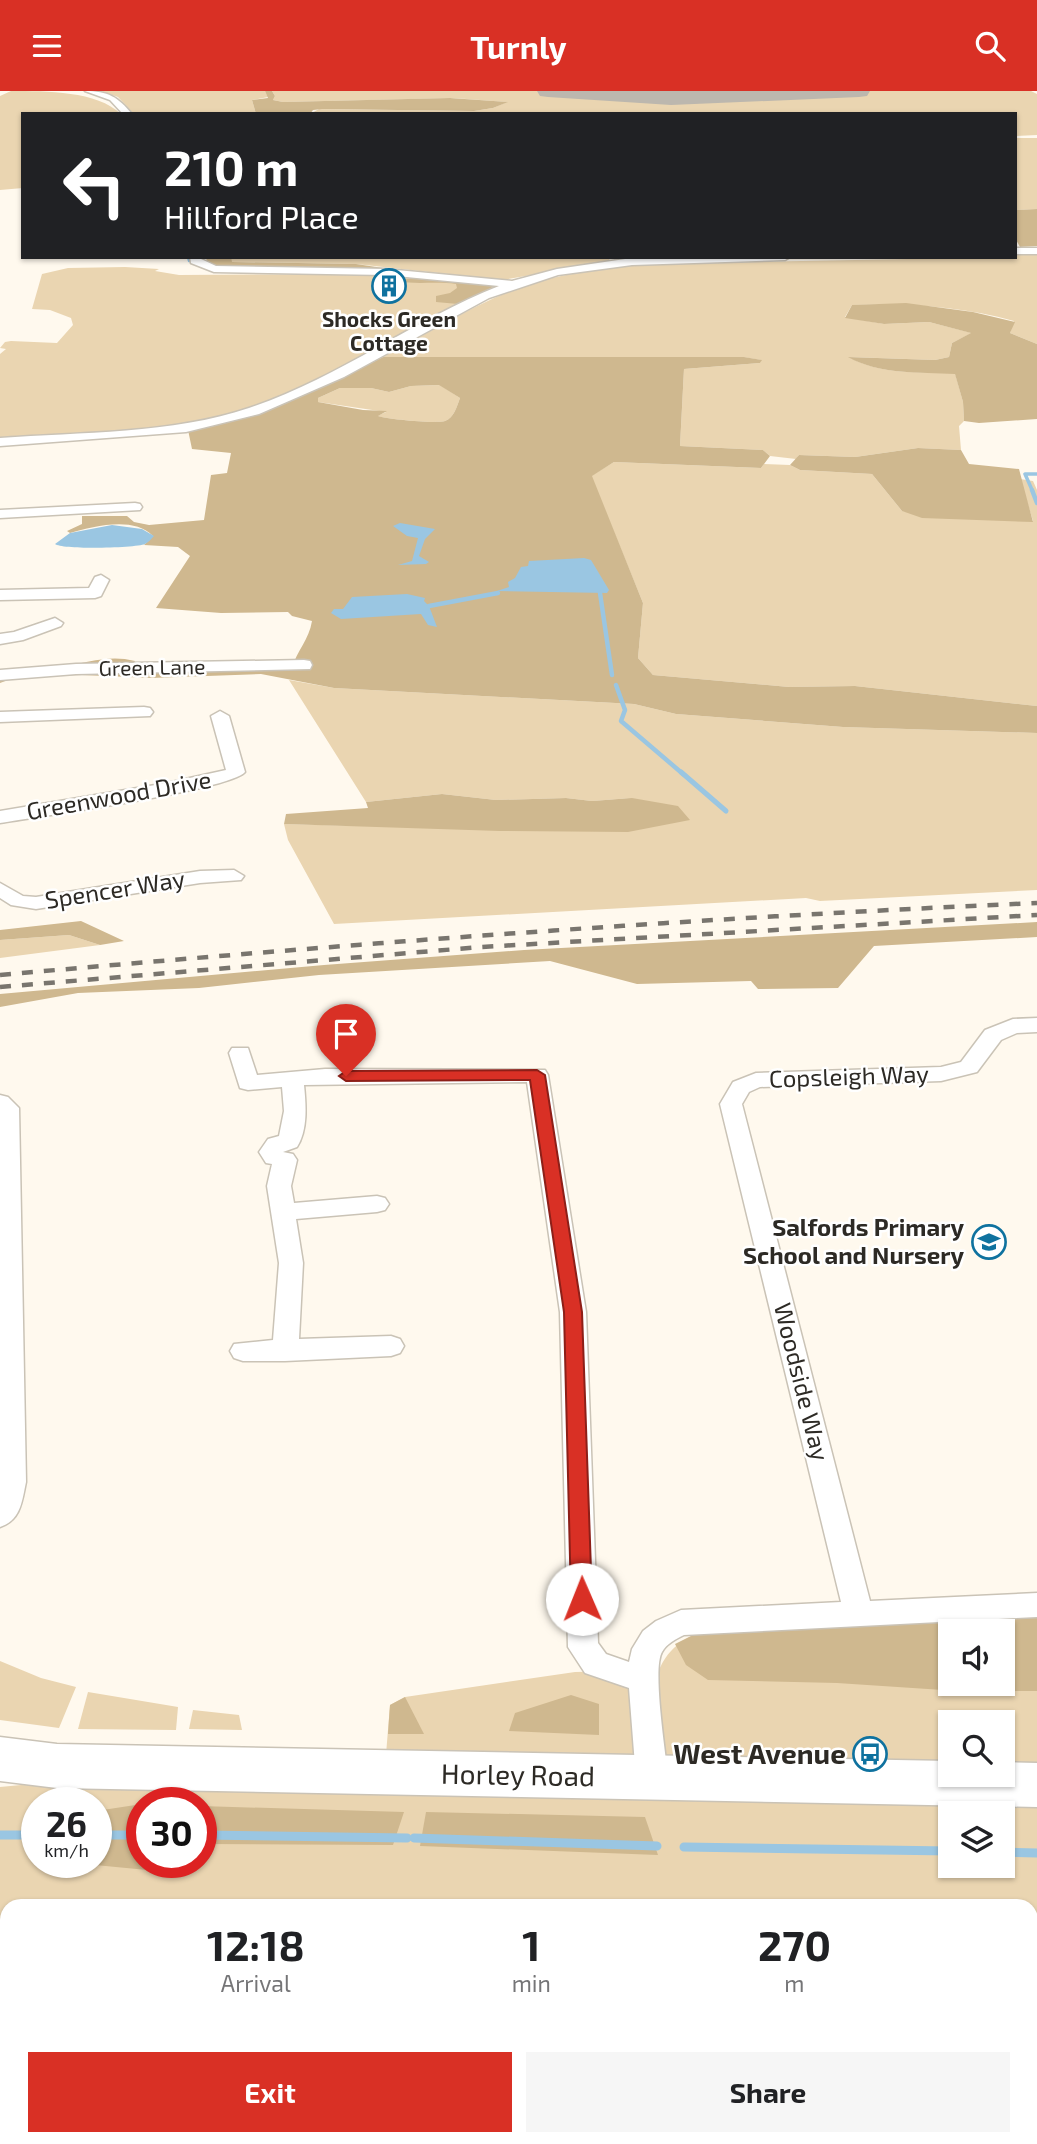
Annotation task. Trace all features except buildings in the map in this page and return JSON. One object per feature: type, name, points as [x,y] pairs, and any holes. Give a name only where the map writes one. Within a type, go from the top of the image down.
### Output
[{"type":"main road","name":"Horley Road","points":[[0,1759],[57,1766],[1037,1785]]},
{"type":"street","points":[[90,91],[113,98],[126,112]]},
{"type":"street","points":[[1017,251],[1037,251]]},
{"type":"street","points":[[195,259],[194,261],[214,269],[386,272],[510,285]]},
{"type":"street","points":[[0,442],[186,428],[254,411],[339,374],[510,285],[613,264],[736,259]]},
{"type":"street","points":[[0,514],[135,506]]},
{"type":"street","points":[[0,595],[95,593],[101,580]]},
{"type":"street","points":[[0,639],[17,637],[55,623]]},
{"type":"street","name":"Green Lane","points":[[0,675],[76,669],[304,665]]},
{"type":"street","points":[[0,717],[144,712]]},
{"type":"street","name":"Greenwood Drive","points":[[0,817],[167,789],[219,779],[236,772],[220,716]]},
{"type":"street","name":"Spencer Way","points":[[0,889],[18,901],[36,903],[200,877],[234,876]]},
{"type":"street","name":"Copsleigh Way","points":[[756,1080],[941,1074],[969,1067],[993,1035],[1013,1026],[1037,1025]]},
{"type":"street","points":[[240,1053],[249,1089],[292,1079],[412,1074],[537,1075],[573,1312],[583,1647],[596,1664],[645,1679]]},
{"type":"street","points":[[285,1351],[291,1263],[279,1186],[285,1160],[274,1157],[271,1152],[276,1144],[289,1142],[295,1111],[292,1079]]},
{"type":"street","name":"Woodside Way","points":[[756,1080],[741,1087],[731,1104],[859,1614]]},
{"type":"street","points":[[0,1102],[8,1108],[11,1173],[12,1482],[6,1510],[0,1516]]},
{"type":"street","points":[[281,1212],[377,1203]]},
{"type":"street","points":[[243,1351],[391,1346]]},
{"type":"street","points":[[652,1778],[645,1679],[646,1650],[659,1634],[681,1623],[1037,1605]]},
{"type":"shaded area","points":[[11,91],[70,94],[99,101],[118,112],[21,112],[21,188],[0,190],[0,96]]},
{"type":"shaded area","points":[[100,91],[265,91],[268,97],[252,100],[255,112],[132,112],[118,97]]},
{"type":"shaded area","points":[[265,91],[272,91],[275,96],[273,100],[283,102],[450,98],[508,102],[474,111],[322,109],[312,112],[255,112],[252,100],[268,98]]},
{"type":"shaded area","points":[[272,91],[540,91],[672,99],[870,91],[1031,91],[1037,94],[1037,135],[1017,136],[1017,112],[314,112],[319,109],[474,111],[493,108],[507,102],[453,98],[283,102],[273,100],[275,96]]},
{"type":"shaded area","points":[[558,91],[843,91],[668,97]]},
{"type":"shaded area","points":[[1017,138],[1037,138],[1037,209],[1017,210]]},
{"type":"shaded area","points":[[1037,209],[1037,246],[1020,247],[1017,242],[1017,210]]},
{"type":"shaded area","points":[[1037,253],[1037,344],[1010,333],[1014,321],[954,309],[913,305],[852,305],[845,317],[884,324],[929,322],[972,333],[952,343],[949,357],[935,360],[849,357],[887,370],[955,373],[963,402],[964,421],[959,426],[961,450],[918,448],[855,457],[799,455],[796,459],[770,456],[763,450],[680,446],[684,369],[760,363],[761,360],[743,357],[383,357],[496,297],[546,279],[581,273],[651,264],[1017,259],[1017,254]]},
{"type":"shaded area","points":[[206,259],[231,259],[232,262],[356,264],[390,269],[217,266],[209,264]]},
{"type":"shaded area","points":[[231,259],[610,259],[607,262],[502,280],[356,264],[231,262]]},
{"type":"shaded area","points":[[68,268],[159,269],[155,271],[179,275],[371,274],[493,287],[316,380],[225,415],[162,426],[0,439],[0,354],[6,349],[0,348],[5,342],[11,341],[57,343],[73,325],[71,318],[50,310],[32,309],[42,274]]},
{"type":"shaded area","points":[[417,277],[492,284],[493,287],[458,304],[436,302],[436,296],[450,293],[457,288],[456,284],[397,281]]},
{"type":"shaded area","points":[[906,303],[973,312],[1015,322],[1010,333],[1037,344],[1037,419],[979,423],[964,421],[963,402],[955,374],[886,370],[848,357],[935,360],[949,357],[952,343],[971,333],[929,322],[884,324],[845,318],[852,305]]},
{"type":"shaded area","points":[[383,357],[744,357],[762,360],[760,363],[684,369],[680,446],[763,450],[770,456],[761,468],[614,462],[592,476],[643,603],[638,658],[653,675],[789,687],[855,686],[1037,706],[1037,733],[843,727],[676,714],[634,704],[334,688],[261,674],[151,678],[38,676],[0,683],[0,670],[54,667],[107,659],[135,661],[131,671],[292,668],[312,621],[292,616],[288,612],[221,613],[156,608],[190,556],[178,547],[144,545],[153,536],[135,526],[113,524],[70,533],[67,531],[82,524],[82,516],[127,516],[134,522],[149,525],[204,520],[211,475],[227,473],[231,453],[192,449],[188,430],[264,410],[312,391]],"holes":[[[439,385],[460,398],[451,417],[440,422],[378,416],[387,411],[363,410],[318,402],[318,398],[340,388],[371,388],[389,392],[411,386]]]},
{"type":"shaded area","points":[[440,385],[460,398],[451,417],[440,422],[383,417],[377,416],[386,412],[318,402],[318,398],[340,388],[371,388],[389,392],[411,386]]},
{"type":"shaded area","points":[[918,448],[961,450],[969,464],[1019,469],[1033,522],[922,518],[902,511],[872,474],[800,470],[790,465],[799,455],[855,457]]},
{"type":"shaded area","points":[[614,462],[761,468],[764,464],[790,465],[800,470],[872,474],[902,511],[1033,521],[1020,479],[1033,481],[1037,490],[1037,706],[855,686],[789,687],[653,675],[638,658],[643,603],[591,476]]},
{"type":"shaded area","points":[[289,680],[334,688],[634,704],[676,714],[843,727],[1037,733],[1037,890],[820,901],[806,898],[334,924],[288,840],[284,824],[359,826],[632,798],[592,801],[566,798],[496,800],[442,794],[366,802]]},
{"type":"shaded area","points":[[442,794],[496,800],[566,798],[592,801],[632,798],[678,806],[690,820],[628,832],[284,824],[286,814],[368,808],[366,802]]},
{"type":"shaded area","points":[[81,921],[124,941],[100,945],[69,935],[0,940],[0,930]]},
{"type":"shaded area","points":[[1037,922],[1037,937],[874,946],[838,988],[758,989],[751,981],[637,984],[550,961],[319,975],[199,988],[78,993],[0,1007],[0,994],[324,965],[524,950]]},
{"type":"shaded area","points":[[69,935],[100,945],[0,958],[0,940]]},
{"type":"shaded area","points":[[1037,1615],[1037,1899],[0,1899],[0,1787],[21,1785],[126,1787],[126,1878],[217,1878],[217,1789],[383,1792],[390,1705],[405,1697],[575,1672],[659,1670],[674,1648],[697,1633],[938,1620],[938,1696],[1015,1696],[1015,1619],[961,1619]]},
{"type":"shaded area","points":[[1037,1615],[1037,1691],[1015,1691],[1015,1619],[961,1619]]},
{"type":"shaded area","points":[[938,1620],[938,1690],[837,1683],[708,1680],[686,1665],[675,1644],[697,1633]]},
{"type":"shaded area","points":[[0,1661],[41,1678],[76,1687],[59,1728],[0,1720]]},
{"type":"shaded area","points":[[88,1692],[178,1707],[176,1730],[78,1729]]},
{"type":"shaded area","points":[[571,1695],[599,1704],[599,1735],[509,1731],[515,1713]]},
{"type":"shaded area","points":[[405,1697],[424,1734],[388,1734],[390,1705]]},
{"type":"shaded area","points":[[193,1710],[239,1715],[242,1730],[189,1729]]},
{"type":"shaded area","points":[[126,1806],[126,1868],[112,1867],[112,1809]]},
{"type":"shaded area","points":[[217,1806],[404,1812],[393,1845],[217,1844]]},
{"type":"shaded area","points":[[426,1812],[645,1817],[658,1855],[420,1846]]},
{"type":"water","points":[[400,523],[435,529],[425,539],[419,556],[429,562],[398,565],[412,561],[418,538],[407,536],[393,526]]},
{"type":"water","points":[[112,525],[142,529],[154,536],[145,544],[128,547],[85,548],[55,544],[70,533]]},
{"type":"water","points":[[584,558],[591,560],[609,590],[607,593],[497,591],[509,587],[508,582],[515,578],[521,567],[528,566],[529,561]]},
{"type":"water","points":[[407,594],[425,598],[437,627],[428,625],[421,614],[341,619],[331,613],[334,609],[343,609],[352,597]]},
{"type":"waterway","points":[[1033,492],[1025,474],[1037,474]]},
{"type":"waterway","points":[[1032,490],[1037,503]]},
{"type":"waterway","points":[[429,606],[498,593]]},
{"type":"waterway","points":[[600,593],[612,675]]},
{"type":"waterway","points":[[616,685],[625,710],[621,721],[683,774]]},
{"type":"waterway","points":[[681,772],[726,811]]},
{"type":"waterway","points":[[0,1835],[21,1835]]},
{"type":"waterway","points":[[112,1835],[126,1835]]},
{"type":"waterway","points":[[217,1835],[407,1838]]},
{"type":"waterway","points":[[414,1838],[657,1846]]},
{"type":"waterway","points":[[684,1847],[938,1851]]},
{"type":"waterway","points":[[1015,1852],[1037,1853]]},
{"type":"taxiway","points":[[548,91],[671,98],[859,91]]},
{"type":"railway","points":[[0,975],[518,933],[1037,903]]},
{"type":"railway","points":[[0,987],[481,947],[1037,915]]},
{"type":"place","name":"Shocks Green Cottage","points":[[389,286]]},
{"type":"place","name":"Salfords Primary School and Nursery","points":[[989,1242]]},
{"type":"place","name":"West Avenue","points":[[870,1754]]},
{"type":"route","points":[[346,1076],[537,1075],[573,1312],[582,1599]]}]
